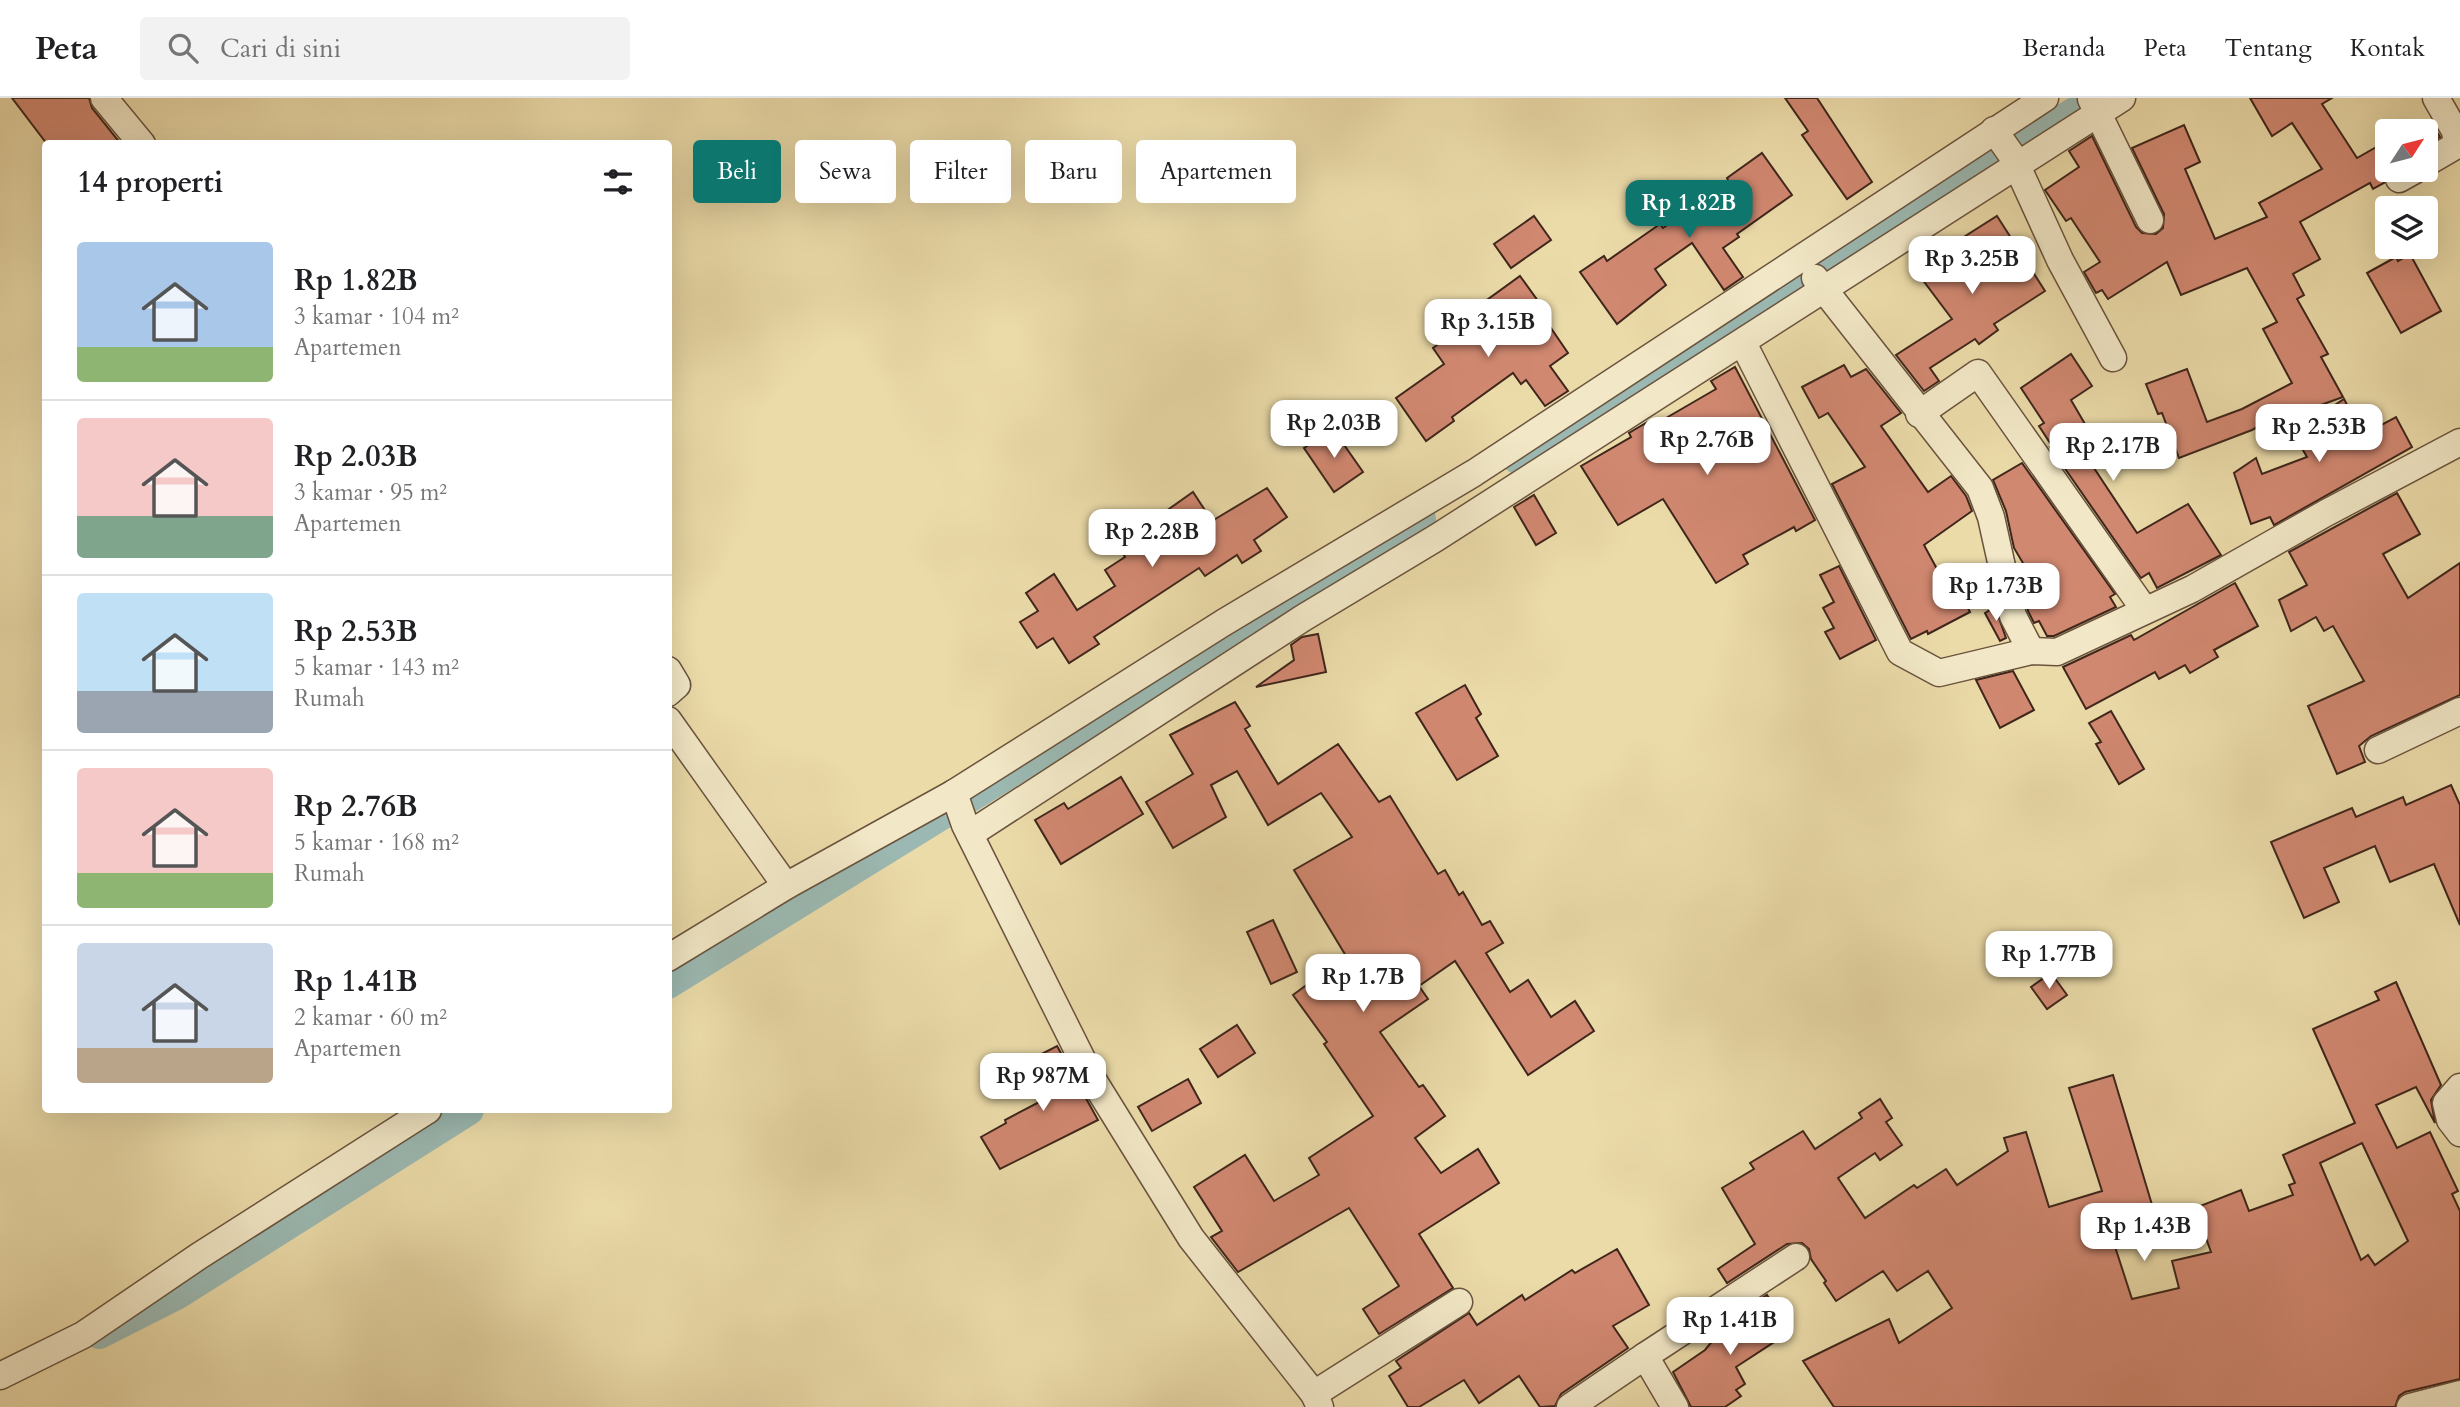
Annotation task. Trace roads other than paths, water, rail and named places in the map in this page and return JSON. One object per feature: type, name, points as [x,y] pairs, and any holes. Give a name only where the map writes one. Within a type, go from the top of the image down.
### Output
[{"type":"street","points":[[104,98],[139,140]]},
{"type":"street","points":[[672,956],[786,886],[962,814],[1303,618],[1448,531],[1743,343],[1813,275],[2006,148],[2045,98]]},
{"type":"street","points":[[962,814],[1213,630],[1474,473],[1813,275],[2006,148],[2094,105],[2122,98]]},
{"type":"street","points":[[2436,98],[2455,131],[2457,145],[2438,156]]},
{"type":"street","points":[[2094,105],[2150,220]]},
{"type":"street","points":[[2006,148],[2060,260],[2113,358]]},
{"type":"street","points":[[1813,275],[1919,414],[1980,488],[1991,517],[2013,616],[2031,651]]},
{"type":"street","points":[[1743,343],[1900,652],[1939,673],[2031,651],[2057,652],[2144,609],[2192,589],[2326,513],[2460,442]]},
{"type":"street","points":[[1919,414],[1978,373],[2144,609]]},
{"type":"street","points":[[2378,750],[2460,711]]},
{"type":"street","points":[[672,726],[786,886]]},
{"type":"street","points":[[962,814],[1090,1075],[1191,1238],[1317,1401],[1459,1302]]},
{"type":"street","points":[[2460,1087],[2446,1103],[2450,1120],[2460,1133]]},
{"type":"street","points":[[0,1376],[83,1335],[199,1256],[423,1113]]},
{"type":"street","points":[[1570,1407],[1796,1257]]},
{"type":"street","points":[[1645,1356],[1675,1407]]},
{"type":"street","points":[[2410,1407],[2460,1394]]},
{"type":"waterway","points":[[1517,459],[1813,269],[2098,98]]},
{"type":"waterway","points":[[672,982],[1421,519]]},
{"type":"waterway","points":[[99,1334],[178,1294],[464,1113]]}]
